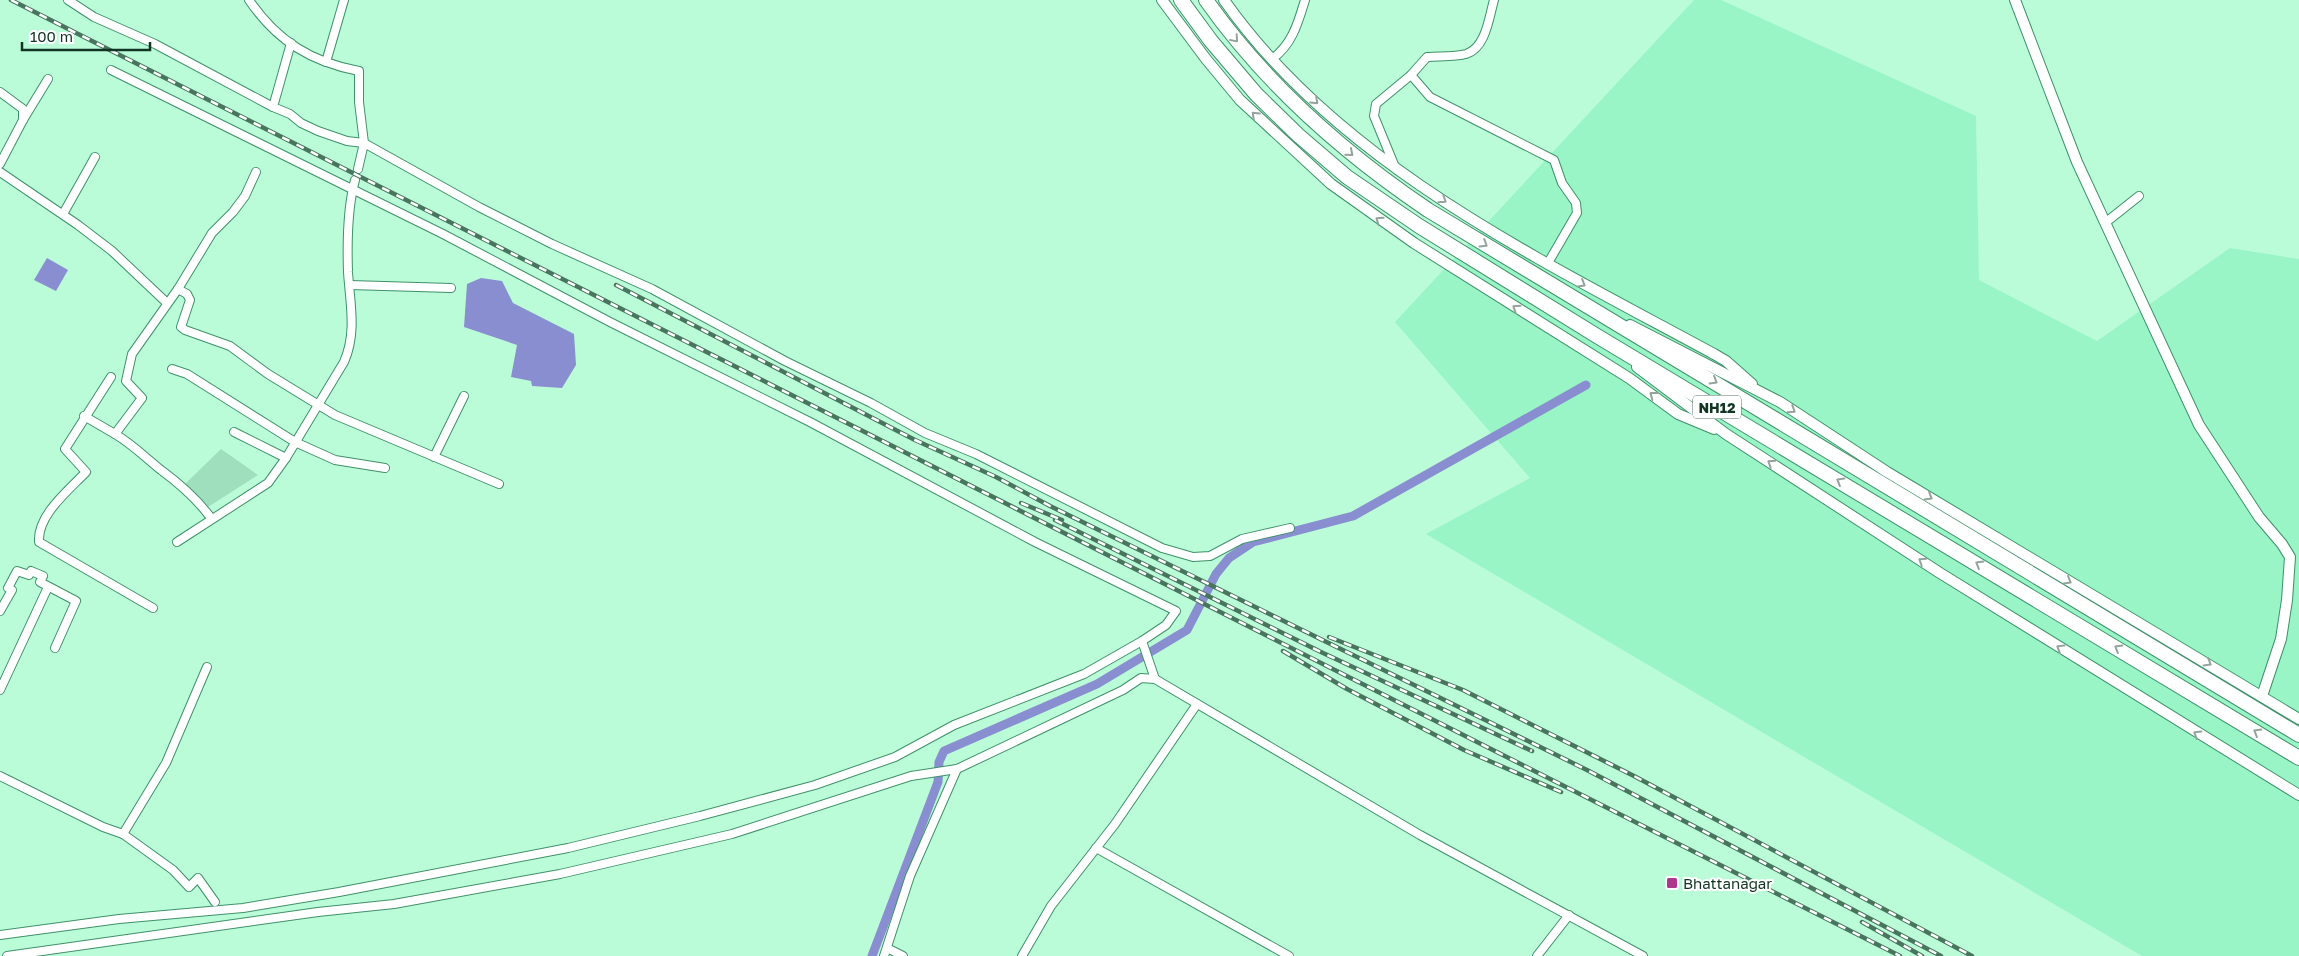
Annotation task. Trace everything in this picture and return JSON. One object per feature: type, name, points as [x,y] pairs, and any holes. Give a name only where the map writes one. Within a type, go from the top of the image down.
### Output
[{"type":"highway","name":"NH12","points":[[1181,0],[1210,41],[1256,94],[1298,135],[1347,177],[1419,226],[1597,336],[2299,758]]},
{"type":"highway","name":"NH12","points":[[1206,0],[1224,27],[1281,91],[1358,161],[1428,210],[2299,735]]},
{"type":"street","points":[[68,0],[94,17],[155,44],[273,107],[290,114],[301,123],[347,141],[364,143],[479,207],[552,244],[652,289],[785,361],[871,402],[925,433],[976,454],[1162,548],[1193,557],[1210,556],[1242,538],[1290,528]]},
{"type":"street","points":[[249,0],[273,30],[290,43],[326,62],[359,71],[358,102],[364,143],[358,169]]},
{"type":"street","points":[[326,62],[344,0]]},
{"type":"street","points":[[1162,0],[1206,59],[1240,100],[1331,184],[1414,243],[1629,378],[1678,414],[1726,434]]},
{"type":"street","points":[[1224,0],[1272,59],[1330,116],[1396,168],[1453,207],[1594,291],[1726,361],[1762,393]]},
{"type":"street","points":[[1396,168],[1374,116],[1376,104],[1411,75],[1427,57],[1467,54],[1478,45],[1484,33],[1494,0]]},
{"type":"street","points":[[2015,0],[2077,162],[2200,425],[2259,517],[2282,544],[2290,557],[2287,600],[2281,639],[2262,696]]},
{"type":"street","points":[[1272,59],[1289,44],[1302,1]]},
{"type":"street","points":[[273,107],[290,43]]},
{"type":"street","points":[[0,934],[120,919],[243,908],[339,892],[568,848],[700,816],[815,785],[895,757],[954,725],[1084,674],[1166,625],[1176,611],[1035,542],[810,422],[111,70]]},
{"type":"street","points":[[1411,75],[1430,97],[1554,160],[1562,183],[1576,202],[1577,213],[1548,263]]},
{"type":"street","points":[[0,164],[48,78]]},
{"type":"street","points":[[0,92],[23,109],[23,120]]},
{"type":"street","points":[[63,214],[95,157]]},
{"type":"street","points":[[0,172],[63,214],[112,251],[150,289],[167,303]]},
{"type":"street","points":[[115,434],[142,398],[126,380],[132,354],[178,289],[212,233],[246,196],[256,172]]},
{"type":"street","points":[[177,542],[211,518],[268,483],[286,458],[350,349],[353,326],[348,250],[352,190],[355,180]]},
{"type":"street","points":[[2105,223],[2139,196]]},
{"type":"street","points":[[350,285],[451,288]]},
{"type":"street","points":[[178,289],[187,294],[190,300],[181,327],[185,330],[230,346],[268,374],[335,414],[499,484]]},
{"type":"street","points":[[1577,300],[1649,334],[1780,402],[1887,472],[2154,630],[2299,719]]},
{"type":"street","points":[[1597,336],[1726,434],[1940,573],[2299,795]]},
{"type":"street","points":[[172,369],[188,374],[295,442],[335,460],[385,468]]},
{"type":"street","points":[[111,377],[84,416],[65,449],[86,472],[47,515],[39,535],[39,542],[153,608]]},
{"type":"street","points":[[434,457],[464,396]]},
{"type":"street","points":[[84,416],[130,443],[178,481],[202,505],[211,518]]},
{"type":"street","points":[[234,432],[286,458]]},
{"type":"street","points":[[0,611],[12,590],[8,588],[17,571],[29,575],[31,571],[42,576],[40,582],[76,601],[55,648]]},
{"type":"street","points":[[0,690],[48,587]]},
{"type":"street","points":[[1142,641],[1155,679]]},
{"type":"street","points":[[123,834],[166,763],[207,667]]},
{"type":"street","points":[[7,956],[318,912],[394,904],[560,874],[732,834],[865,790],[930,772],[956,769],[1123,690],[1141,678],[1155,679],[1420,835],[1643,956]]},
{"type":"street","points":[[1022,956],[1051,906],[1115,824],[1197,704]]},
{"type":"street","points":[[903,956],[886,952],[910,876],[956,769]]},
{"type":"street","points":[[0,776],[102,827],[123,834],[173,870],[189,887],[198,878],[215,902]]},
{"type":"street","points":[[1096,848],[1288,956]]},
{"type":"street","points":[[1537,956],[1569,915]]},
{"type":"shaded area","points":[[1694,0],[1721,0],[1976,116],[1979,280],[2097,341],[2230,248],[2299,259],[2299,956],[2142,956],[1426,534],[1530,478],[1395,322]]},
{"type":"shaded area","points":[[221,449],[258,475],[208,507],[184,485]]},
{"type":"water","points":[[47,258],[68,270],[56,291],[34,280]]},
{"type":"water","points":[[481,278],[502,281],[513,303],[574,334],[576,365],[562,388],[532,386],[531,381],[511,377],[517,345],[464,327],[467,284]]},
{"type":"waterway","points":[[872,956],[938,782],[939,762],[944,751],[1097,684],[1187,630],[1216,574],[1229,558],[1253,542],[1353,516],[1586,385]]},
{"type":"railway","points":[[11,0],[1900,956]]},
{"type":"railway","points":[[616,285],[915,440],[996,477],[1050,506],[1587,770],[1941,956]]},
{"type":"railway","points":[[1021,503],[1062,520]]},
{"type":"railway","points":[[1055,520],[1323,653],[1532,751]]},
{"type":"railway","points":[[1329,637],[1463,690],[1634,776],[1972,956]]},
{"type":"railway","points":[[1283,651],[1347,689],[1464,750],[1561,792]]},
{"type":"railway","points":[[1862,922],[1922,956]]},
{"type":"place","name":"Bhattanagar","points":[[1672,883]]}]
